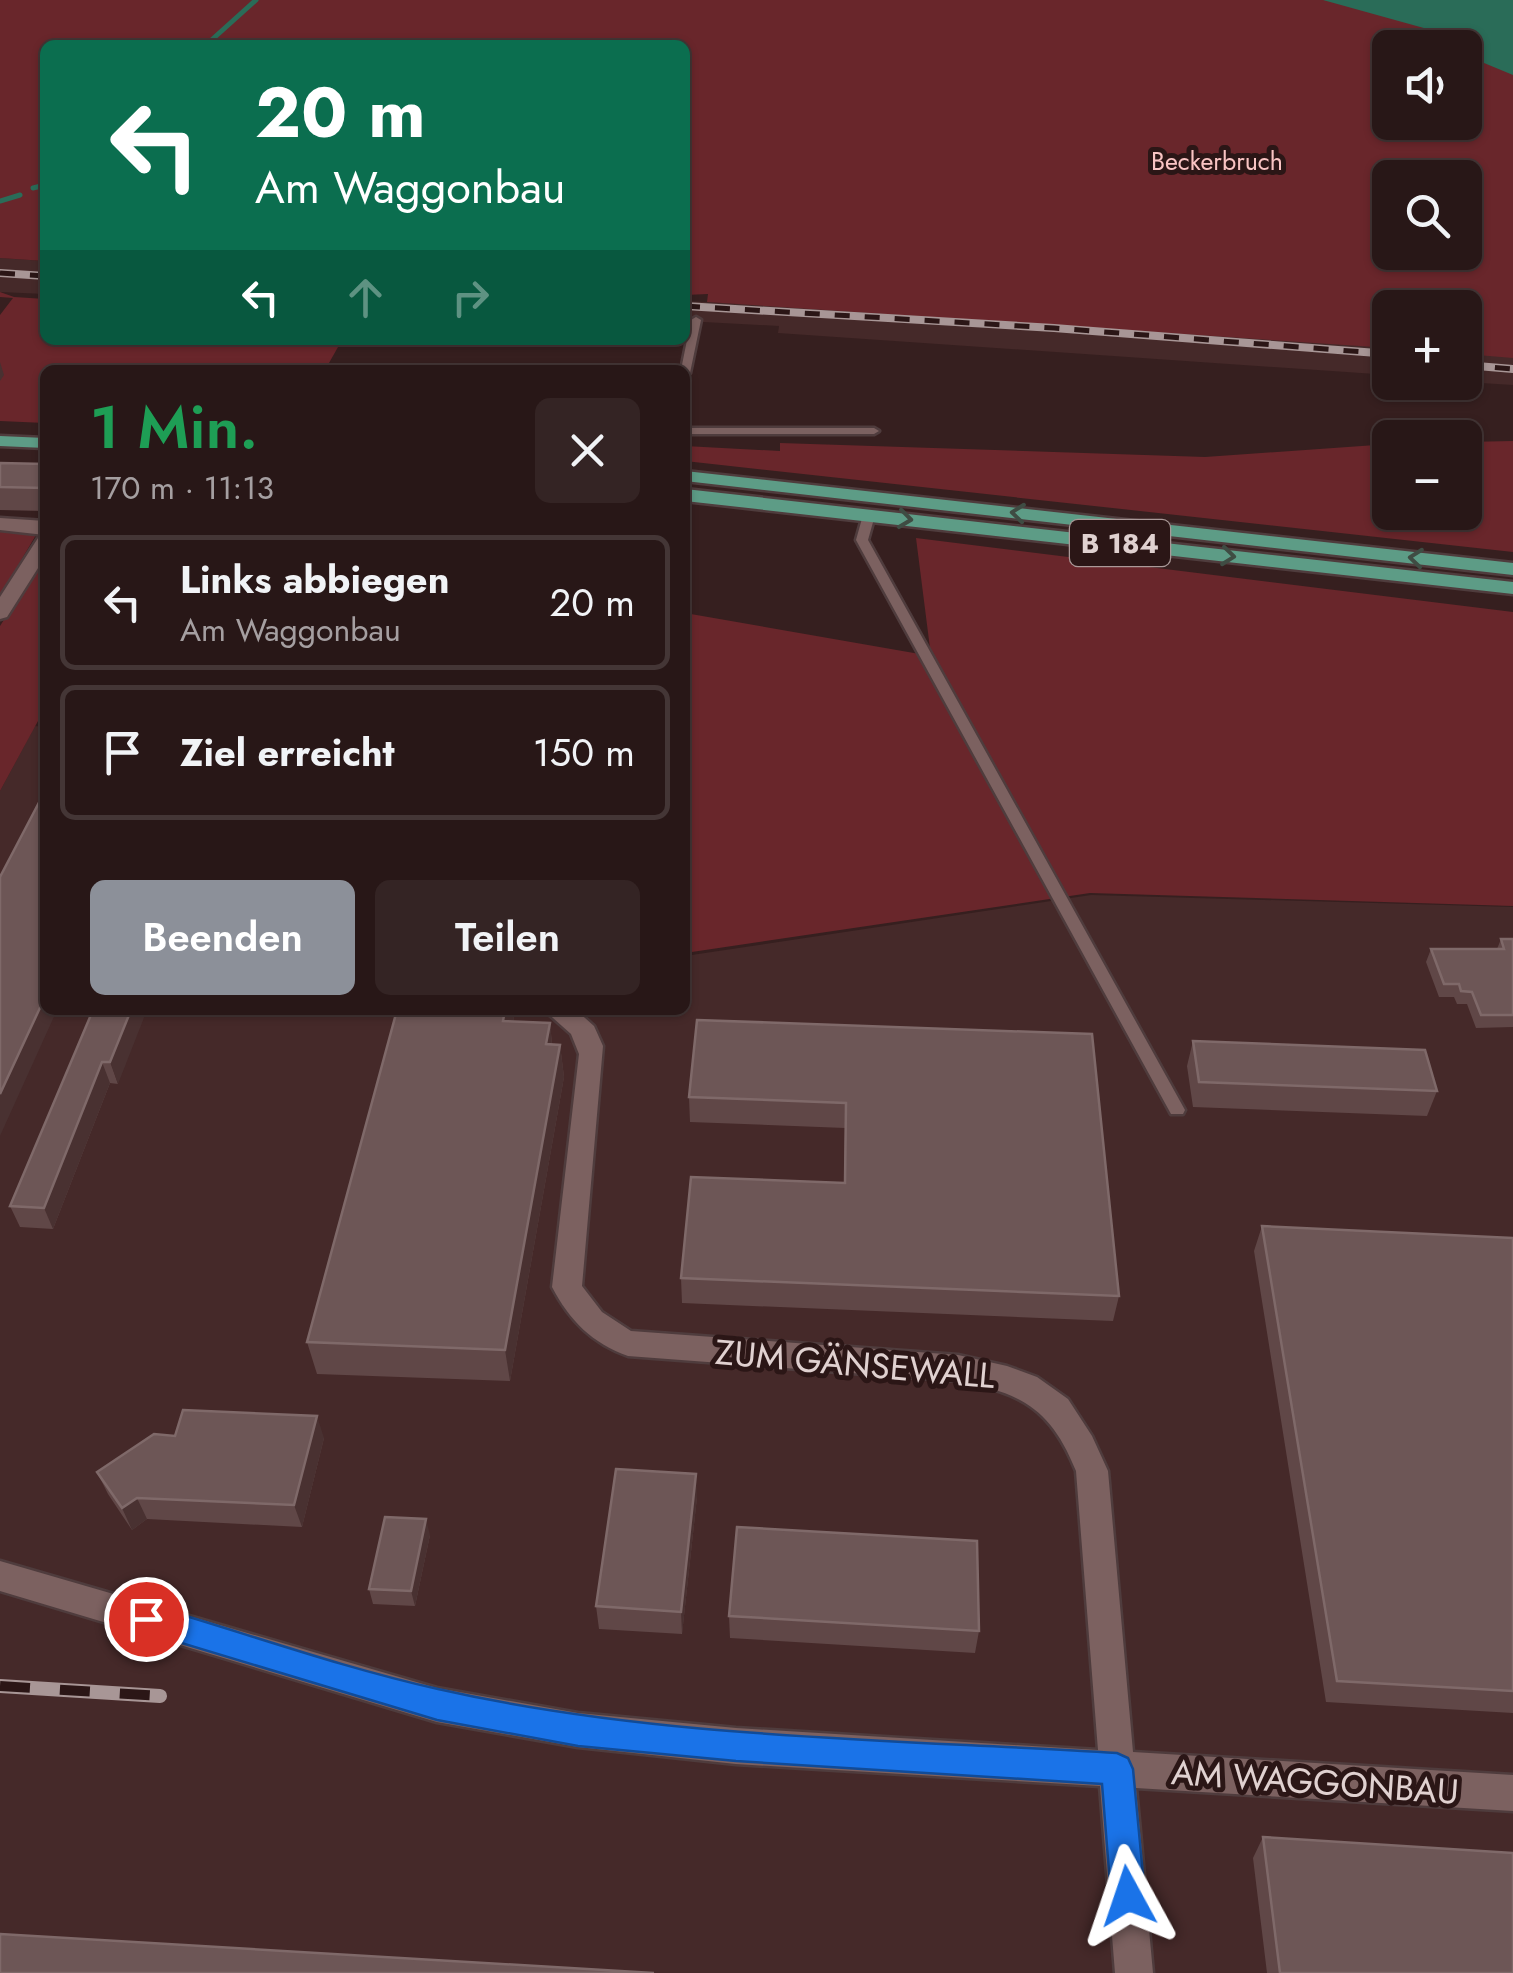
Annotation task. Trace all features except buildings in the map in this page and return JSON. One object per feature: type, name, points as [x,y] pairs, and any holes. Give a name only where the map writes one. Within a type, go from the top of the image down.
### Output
[{"type":"main road","points":[[0,441],[40,442]]},
{"type":"main road","name":"B 184","points":[[690,477],[1513,569]]},
{"type":"main road","name":"B 184","points":[[690,496],[1513,588]]},
{"type":"street","points":[[0,524],[40,526]]},
{"type":"street","points":[[0,613],[40,550]]},
{"type":"street","name":"ZUM GÄNSEWALL","points":[[566,1015],[590,1039],[592,1054],[566,1287],[580,1313],[601,1331],[628,1343],[699,1351],[1012,1377],[1062,1412],[1081,1442],[1092,1470],[1134,1973]]},
{"type":"street","name":"AM WAGGONBAU","points":[[0,1576],[437,1704],[496,1716],[650,1738],[1513,1794]]},
{"type":"lane","points":[[687,365],[696,320]]},
{"type":"lane","points":[[690,432],[874,430]]},
{"type":"lane","points":[[870,515],[862,540],[868,552],[1177,1110]]},
{"type":"shaded area","points":[[1323,0],[1513,0],[1513,75],[1482,62],[1482,30],[1431,30]]},
{"type":"shaded area","points":[[0,258],[40,261],[40,294],[0,292]]},
{"type":"shaded area","points":[[690,301],[1372,335],[1372,374],[778,333],[779,326],[690,321]]},
{"type":"shaded area","points":[[1482,342],[1513,345],[1513,385],[1482,383]]},
{"type":"shaded area","points":[[35,726],[40,726],[40,1015],[690,1015],[690,955],[1091,895],[1513,907],[1513,1973],[0,1973],[0,791]]},
{"type":"green space","name":"Beckerbruch","points":[[0,0],[1513,0],[1513,358],[1482,355],[1482,290],[1372,290],[1372,347],[707,302],[708,294],[690,295],[690,40],[40,40],[40,261],[0,258]]},
{"type":"green space","points":[[0,292],[40,299],[40,345],[339,345],[328,365],[40,365],[40,423],[0,421],[0,315],[13,298],[0,297]]},
{"type":"green space","points":[[1513,441],[1513,552],[690,462],[690,446],[780,451],[780,443],[1205,457],[1372,445],[1372,530],[1482,530],[1482,442]]},
{"type":"green space","points":[[0,528],[32,531],[36,535],[0,596]]},
{"type":"green space","points":[[916,538],[1513,612],[1513,906],[1090,893],[690,952],[690,614],[931,656]]},
{"type":"green space","points":[[40,563],[40,721],[0,791],[0,626]]},
{"type":"waterway","points":[[212,40],[256,0]]},
{"type":"waterway","points":[[33,188],[40,186]]},
{"type":"waterway","points":[[0,201],[20,195]]},
{"type":"railway","points":[[0,273],[40,276]]},
{"type":"railway","points":[[690,306],[1054,328],[1372,353]]},
{"type":"railway","points":[[1482,366],[1513,369]]},
{"type":"railway","points":[[0,1686],[160,1696]]},
{"type":"route","points":[[146,1619],[437,1704],[578,1730],[736,1746],[1117,1769],[1128,1896]]}]
